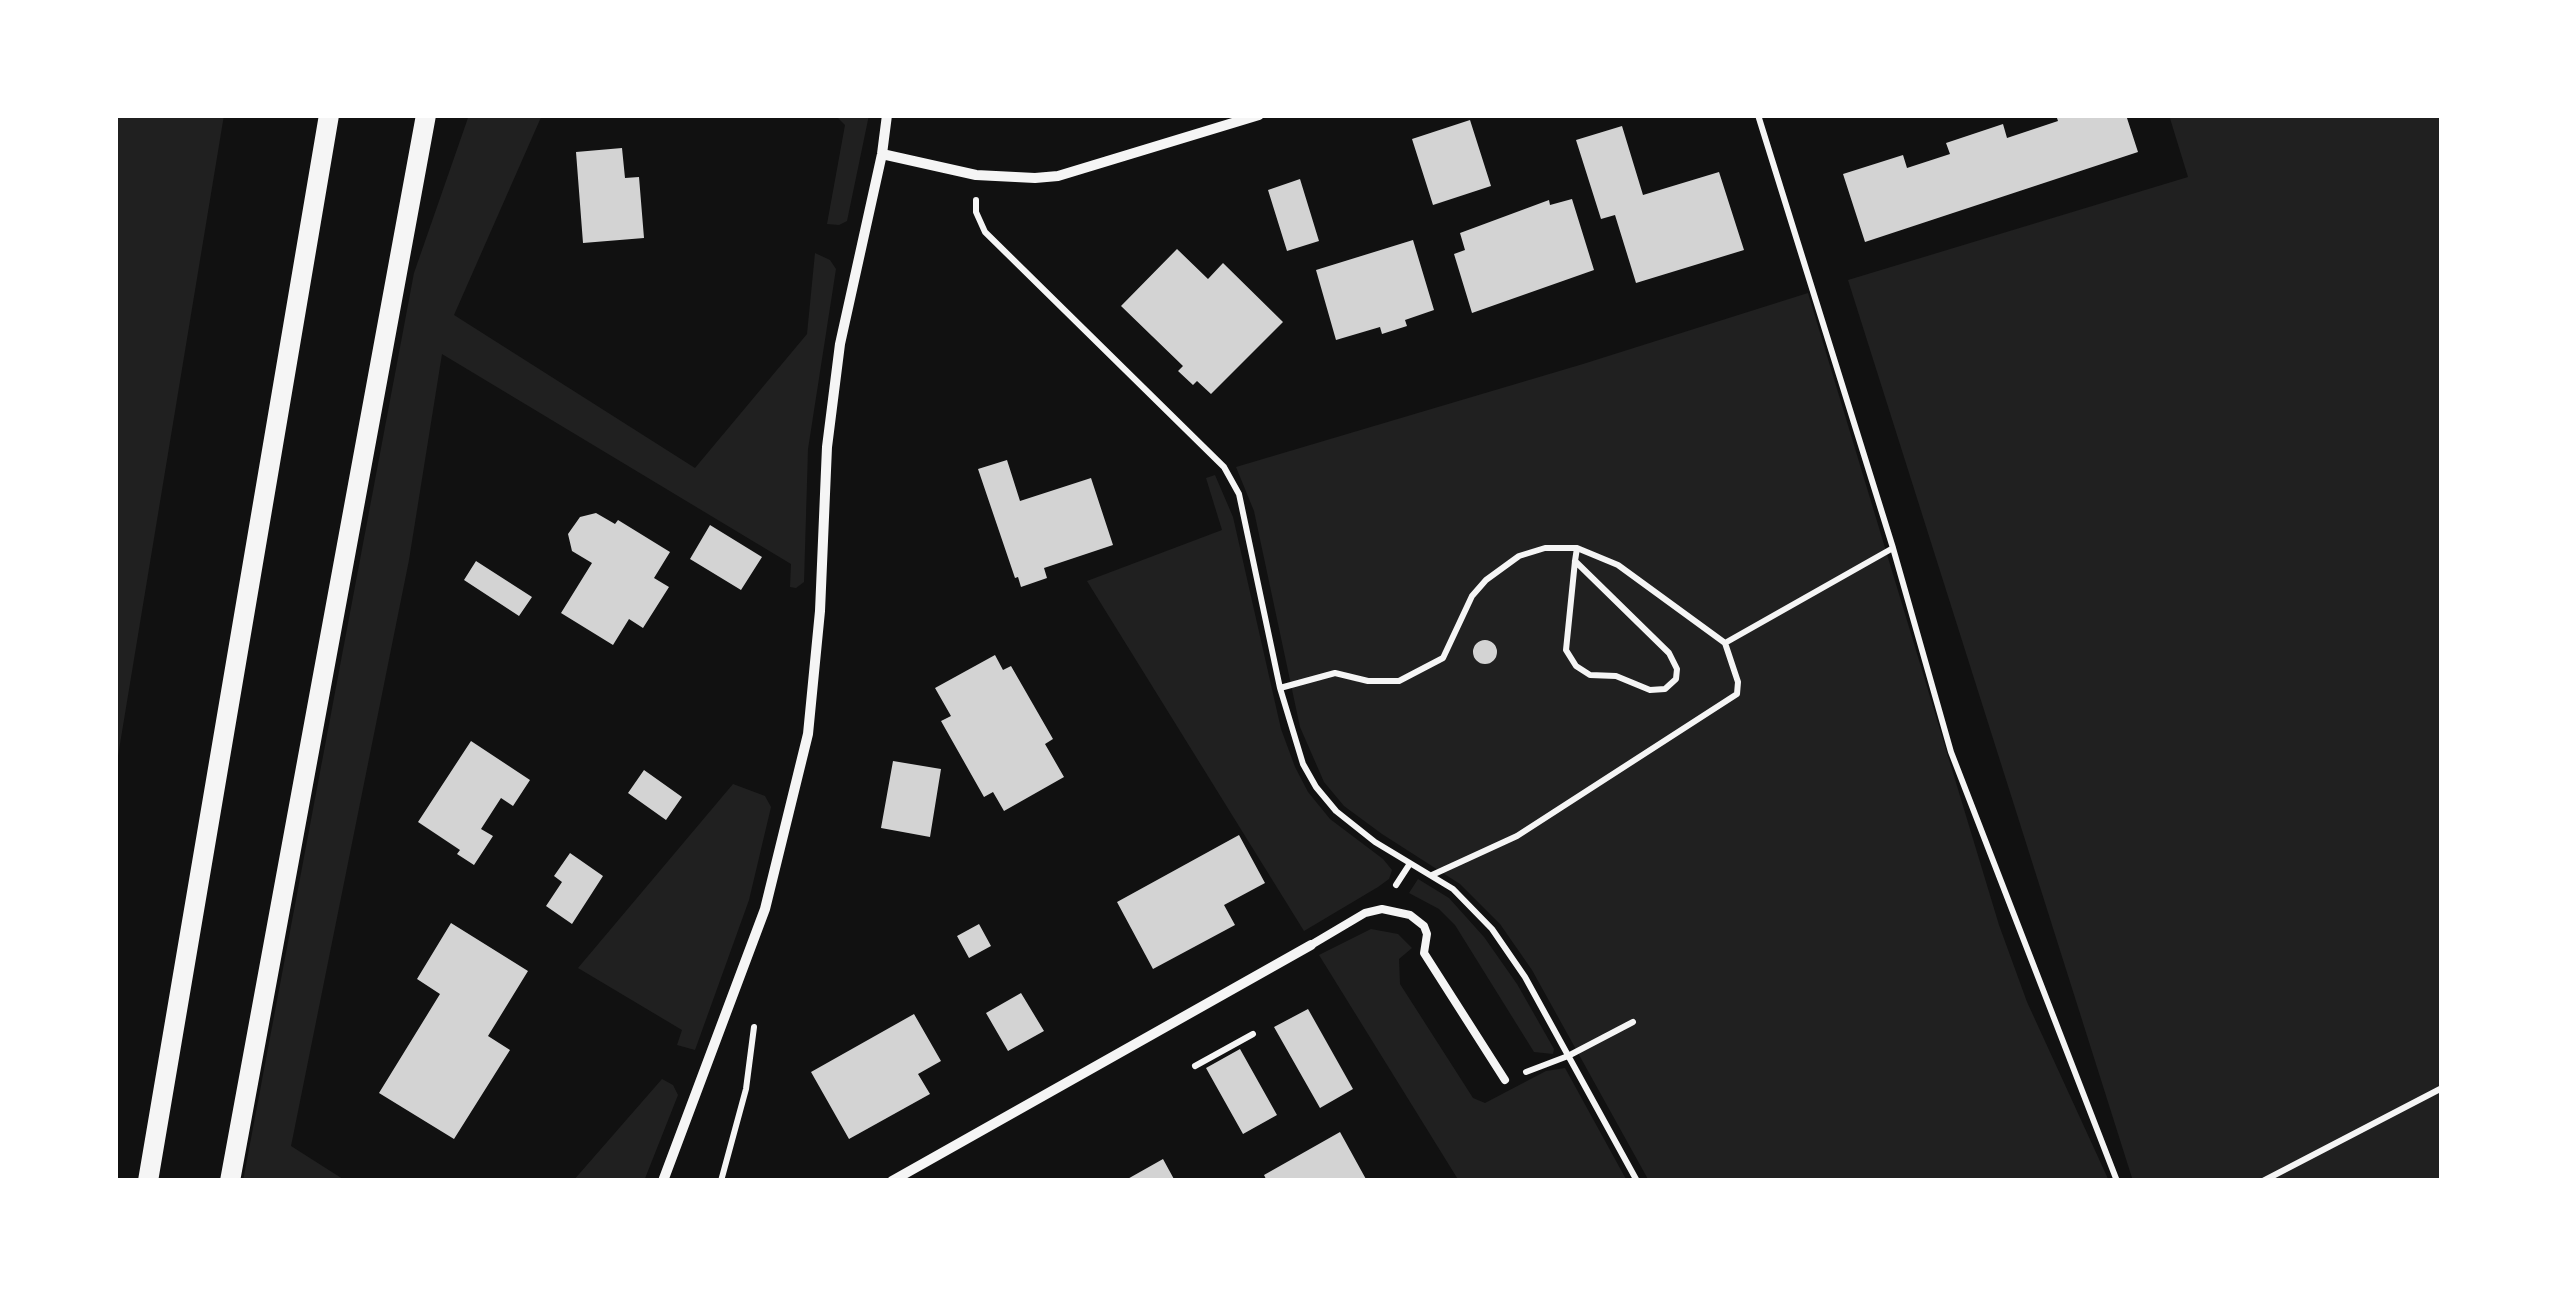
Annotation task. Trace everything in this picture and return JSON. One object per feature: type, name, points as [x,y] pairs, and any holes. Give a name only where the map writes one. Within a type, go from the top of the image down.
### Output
[{"type":"main road","points":[[148,1181],[329,115]]},
{"type":"main road","points":[[230,1181],[426,115]]},
{"type":"street","points":[[663,1181],[765,909],[808,734],[820,611],[829,430],[840,344],[887,115]]},
{"type":"street","points":[[882,154],[976,174],[1058,176],[1259,115]]},
{"type":"street","points":[[892,1181],[1311,944]]},
{"type":"lane","points":[[1311,944],[1365,913],[1382,908],[1410,915],[1424,926],[1427,934],[1424,953],[1506,1080]]},
{"type":"path","points":[[1758,115],[1893,548],[1950,752],[2117,1181]]},
{"type":"path","points":[[976,174],[976,212],[986,232],[1224,467],[1239,494],[1280,688],[1303,764],[1316,787],[1336,811],[1375,842],[1452,889],[1492,929],[1525,977],[1637,1181]]},
{"type":"path","points":[[1280,688],[1336,672],[1368,681],[1399,681],[1443,658],[1472,596],[1486,580],[1519,556],[1545,548],[1576,548],[1618,566],[1725,643],[1738,682],[1737,694],[1518,836],[1431,876]]},
{"type":"path","points":[[1575,562],[1669,653],[1678,669],[1676,679],[1664,689],[1650,690],[1616,676],[1590,675],[1576,666],[1566,650],[1576,548]]},
{"type":"path","points":[[1725,643],[1893,548]]},
{"type":"path","points":[[1506,1080],[1568,1056],[1633,1022]]},
{"type":"path","points":[[1195,1066],[1253,1034]]},
{"type":"path","points":[[2263,1181],[2442,1088]]},
{"type":"shaded area","points":[[115,115],[224,115],[115,774]]},
{"type":"shaded area","points":[[469,115],[542,115],[454,315],[695,468],[807,334],[815,253],[830,260],[836,269],[808,449],[804,582],[790,587],[791,564],[442,354],[409,560],[291,1146],[346,1181],[243,1181],[414,273]]},
{"type":"shaded area","points":[[835,115],[869,115],[847,221],[839,225],[827,224],[845,125]]},
{"type":"shaded area","points":[[2169,115],[2442,115],[2442,1181],[2133,1181],[1848,280],[2188,177]]},
{"type":"shaded area","points":[[1808,293],[1999,925],[2027,1002],[2109,1181],[1649,1181],[1532,970],[1500,924],[1460,884],[1344,806],[1324,782],[1300,727],[1254,511],[1236,467]]},
{"type":"shaded area","points":[[1215,475],[1233,517],[1281,729],[1295,767],[1308,792],[1330,819],[1392,870],[1389,879],[1378,887],[1304,931],[1087,581],[1222,530],[1206,478]]},
{"type":"shaded area","points":[[733,784],[765,796],[771,807],[749,900],[695,1050],[677,1045],[682,1030],[578,968]]},
{"type":"shaded area","points":[[1418,879],[1449,898],[1484,937],[1517,984],[1554,1049],[1553,1054],[1534,1052],[1455,925],[1439,909],[1409,893]]},
{"type":"shaded area","points":[[1371,929],[1398,934],[1412,948],[1399,959],[1400,984],[1473,1098],[1485,1103],[1546,1071],[1565,1068],[1627,1181],[1459,1181],[1319,955]]},
{"type":"shaded area","points":[[662,1079],[673,1085],[678,1095],[644,1181],[573,1181]]},
{"type":"building","points":[[2056,115],[2126,115],[2138,152],[1865,242],[1843,174],[1903,155],[1907,168],[1950,154],[1946,143],[2003,124],[2007,138],[2058,121]]},
{"type":"building","points":[[1470,120],[1491,186],[1433,205],[1412,139]]},
{"type":"building","points":[[1622,126],[1643,195],[1719,172],[1744,250],[1636,283],[1615,215],[1601,219],[1576,140]]},
{"type":"building","points":[[622,148],[625,178],[639,177],[644,238],[583,243],[576,152]]},
{"type":"building","points":[[1300,179],[1319,241],[1287,251],[1268,190]]},
{"type":"building","points":[[1572,199],[1594,270],[1472,313],[1454,254],[1465,250],[1460,233],[1549,200],[1550,205]]},
{"type":"building","points":[[1413,240],[1434,310],[1405,320],[1407,326],[1382,334],[1380,327],[1336,340],[1316,270]]},
{"type":"building","points":[[1177,249],[1208,279],[1223,263],[1283,322],[1211,394],[1178,371],[1183,366],[1121,306]]},
{"type":"building","points":[[1007,460],[1020,501],[1091,478],[1113,545],[1044,568],[1047,578],[1021,587],[978,469]]},
{"type":"building","points":[[596,513],[615,524],[618,520],[670,552],[654,578],[669,587],[643,628],[629,619],[613,645],[561,613],[592,563],[572,551],[568,534],[580,517]]},
{"type":"building","points":[[710,525],[762,557],[741,590],[690,559]]},
{"type":"building","points":[[476,561],[532,597],[519,616],[464,580]]},
{"type":"building","points":[[1485,640],[1497,652],[1485,664],[1473,652]]},
{"type":"building","points":[[995,655],[1003,670],[1011,666],[1053,739],[1045,744],[1064,777],[1004,811],[993,792],[984,797],[941,721],[951,716],[935,688]]},
{"type":"building","points":[[471,741],[530,780],[513,806],[501,798],[481,829],[493,836],[474,865],[457,854],[460,850],[418,822]]},
{"type":"building","points":[[893,761],[941,769],[930,837],[881,828]]},
{"type":"building","points":[[644,770],[682,797],[666,820],[628,793]]},
{"type":"building","points":[[1239,835],[1265,883],[1224,905],[1235,925],[1153,969],[1117,902]]},
{"type":"building","points":[[570,853],[603,876],[572,924],[546,906],[562,882],[554,876]]},
{"type":"building","points":[[451,923],[528,971],[488,1036],[510,1050],[454,1139],[379,1093],[440,994],[417,979]]},
{"type":"building","points":[[979,924],[991,946],[969,958],[957,936]]},
{"type":"building","points":[[1021,993],[1044,1031],[1008,1051],[986,1013]]},
{"type":"building","points":[[1308,1009],[1353,1089],[1320,1108],[1274,1027]]},
{"type":"building","points":[[914,1014],[941,1061],[918,1074],[930,1094],[849,1139],[811,1072]]},
{"type":"building","points":[[1240,1049],[1277,1115],[1243,1134],[1206,1068]]},
{"type":"building","points":[[1340,1132],[1367,1181],[1267,1181],[1264,1175]]},
{"type":"building","points":[[1163,1159],[1175,1181],[1124,1181]]}]
